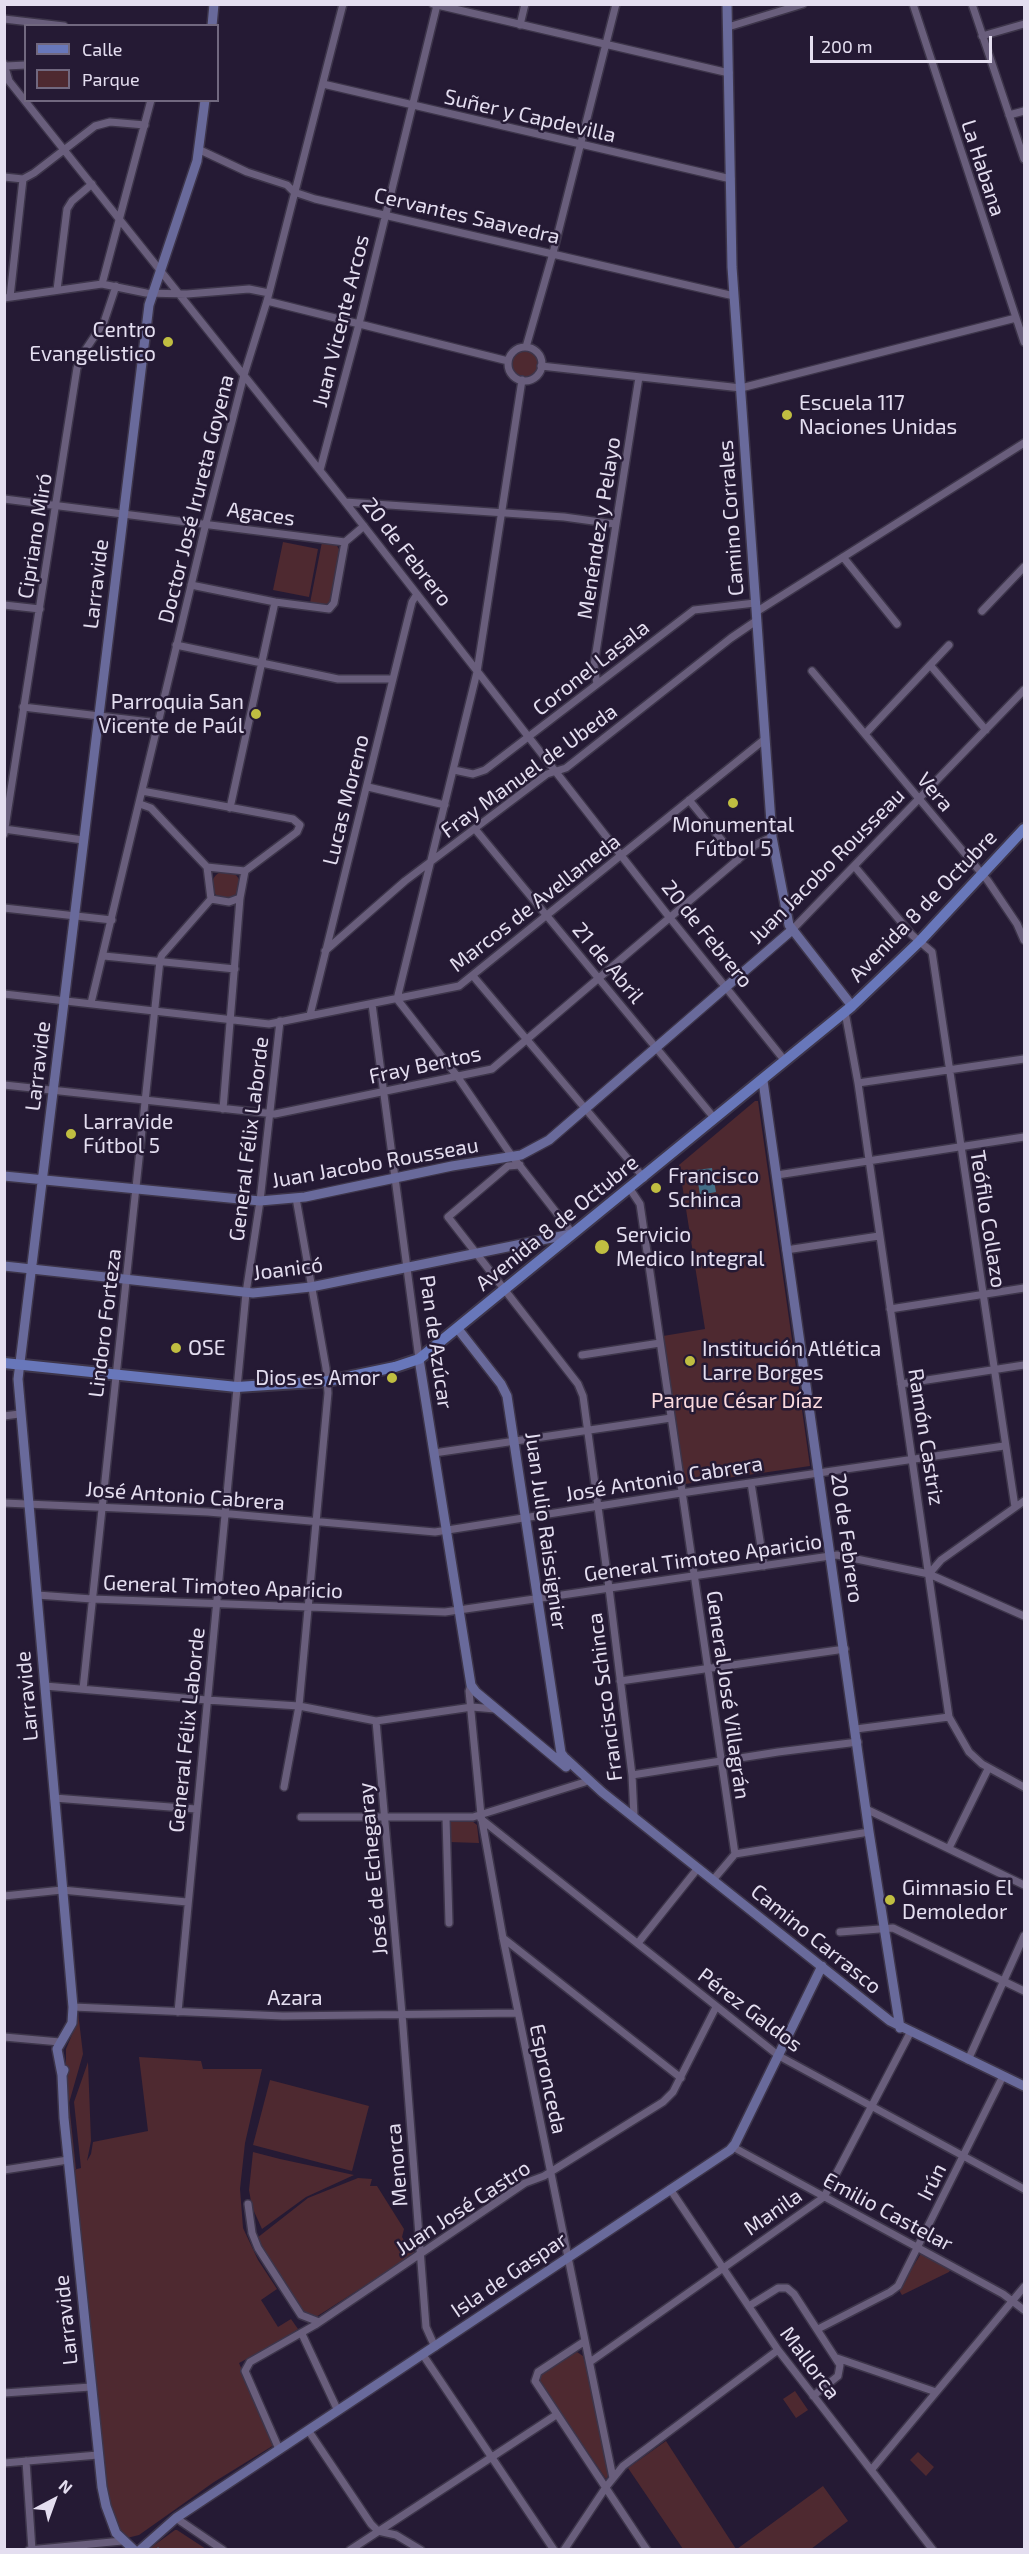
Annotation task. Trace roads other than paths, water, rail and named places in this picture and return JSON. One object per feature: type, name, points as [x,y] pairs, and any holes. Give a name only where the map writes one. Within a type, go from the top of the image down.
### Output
[{"type":"main road","name":"Avenida 8 de Octubre","points":[[4,1363],[237,1387],[328,1381],[395,1367],[419,1359],[849,1009],[920,941],[1024,829]]},
{"type":"street","points":[[212,24],[214,4]]},
{"type":"street","name":"Doctor José Irureta Goyena","points":[[91,1004],[206,523],[244,375],[267,301],[343,4]]},
{"type":"street","points":[[520,25],[525,4]]},
{"type":"street","points":[[526,347],[554,252],[579,144],[616,4]]},
{"type":"street","name":"Camino Corrales","points":[[727,4],[734,296],[772,837],[789,925],[849,1009]]},
{"type":"street","points":[[728,27],[803,4]]},
{"type":"street","name":"La Habana","points":[[913,4],[1024,342]]},
{"type":"street","points":[[972,4],[1024,159]]},
{"type":"street","points":[[435,5],[729,73]]},
{"type":"street","name":"Juan Vicente Arcos","points":[[320,470],[359,324],[435,5]]},
{"type":"street","points":[[4,18],[49,24]]},
{"type":"street","points":[[982,36],[1024,24]]},
{"type":"street","points":[[5,65],[24,65]]},
{"type":"street","name":"20 de Febrero","points":[[5,65],[7,81],[24,102]]},
{"type":"street","name":"Suñer y Capdevilla","points":[[323,84],[731,179]]},
{"type":"street","name":"20 de Febrero","points":[[24,102],[320,470],[670,918],[785,1061]]},
{"type":"street","points":[[102,284],[151,102]]},
{"type":"street","name":"Larravide","points":[[134,2550],[122,2541],[113,2527],[106,2506],[98,2455],[68,2160],[62,2075],[57,2055],[60,2042],[72,2023],[73,2007],[19,1414],[20,1364],[123,513],[152,293],[200,150],[205,102]]},
{"type":"street","points":[[1009,115],[1024,111]]},
{"type":"street","points":[[4,177],[23,178],[34,173],[102,123],[145,125]]},
{"type":"street","name":"Cervantes Saavedra","points":[[200,150],[248,172],[286,185],[294,192],[734,296]]},
{"type":"street","points":[[23,178],[7,297],[102,284],[152,293],[178,294],[249,290],[269,293]]},
{"type":"street","points":[[57,290],[67,209],[72,201],[92,184]]},
{"type":"street","name":"Cipriano Miró","points":[[4,834],[77,368],[86,349],[104,322],[117,286]]},
{"type":"street","points":[[267,301],[508,361]]},
{"type":"street","points":[[541,366],[741,388],[1016,318]]},
{"type":"street","points":[[526,347],[538,353],[541,366],[534,377],[522,380],[510,372],[508,361],[514,351],[526,347]]},
{"type":"street","name":"Menéndez y Pelayo","points":[[597,684],[594,665],[639,377]]},
{"type":"street","points":[[522,380],[477,672],[397,999],[457,1076],[514,1158],[573,1234]]},
{"type":"street","name":"Fray Manuel de Ubeda","points":[[325,951],[405,881],[555,770],[566,768],[731,638],[756,612],[953,490],[1024,443]]},
{"type":"street","name":"Agaces","points":[[4,499],[345,542]]},
{"type":"street","points":[[345,502],[564,517],[615,524]]},
{"type":"street","points":[[191,585],[275,602],[329,609],[332,607],[345,542],[364,526]]},
{"type":"street","points":[[843,557],[897,624]]},
{"type":"street","points":[[982,611],[1024,567]]},
{"type":"street","name":"Lucas Moreno","points":[[310,1015],[412,602],[417,594]]},
{"type":"street","points":[[230,808],[275,602]]},
{"type":"street","points":[[4,605],[40,609]]},
{"type":"street","name":"Coronel Lasala","points":[[454,770],[480,773],[697,608],[756,612]]},
{"type":"street","points":[[176,645],[338,679],[393,678]]},
{"type":"street","points":[[865,734],[949,645]]},
{"type":"street","points":[[930,665],[986,730]]},
{"type":"street","name":"Vera","points":[[812,671],[982,874],[1017,924],[1024,940]]},
{"type":"street","name":"Juan Jacobo Rousseau","points":[[4,1176],[260,1201],[296,1198],[498,1159],[514,1158],[549,1140],[792,930],[1024,690]]},
{"type":"street","points":[[23,707],[159,723]]},
{"type":"street","name":"Marcos de Avellaneda","points":[[4,994],[269,1024],[459,986],[765,739]]},
{"type":"street","points":[[368,787],[445,805]]},
{"type":"street","points":[[142,791],[293,819],[300,825],[297,832],[245,871],[207,867]]},
{"type":"street","points":[[689,800],[738,860]]},
{"type":"street","points":[[140,804],[151,808],[207,867],[211,898],[160,960]]},
{"type":"street","points":[[5,829],[83,840]]},
{"type":"street","name":"21 de Abril","points":[[475,829],[715,1119]]},
{"type":"street","name":"Fray Bentos","points":[[4,1085],[269,1113],[492,1069],[759,842],[772,837]]},
{"type":"street","name":"Teófilo Collazo","points":[[855,867],[912,935],[932,952],[1015,1507]]},
{"type":"street","points":[[223,1109],[240,898],[245,871]]},
{"type":"street","points":[[211,898],[226,901],[240,898]]},
{"type":"street","points":[[4,908],[112,920]]},
{"type":"street","points":[[104,956],[235,969]]},
{"type":"street","name":"Lindoro Forteza","points":[[83,1689],[160,960]]},
{"type":"street","points":[[473,976],[644,1178]]},
{"type":"street","name":"Pan de Azúcar","points":[[372,1004],[419,1359],[471,1686]]},
{"type":"street","name":"Ramón Castriz","points":[[849,1009],[868,1161],[949,1717],[965,1741],[969,1752],[988,1769]]},
{"type":"street","name":"General Félix Laborde","points":[[177,2012],[246,1293],[260,1201],[280,1022]]},
{"type":"street","points":[[858,1083],[1024,1059]]},
{"type":"street","name":"20 de Febrero","points":[[763,1080],[832,1556],[869,1833],[886,1927],[900,2028]]},
{"type":"street","points":[[777,1175],[1024,1137]]},
{"type":"street","points":[[504,1292],[448,1217],[510,1165],[514,1158]]},
{"type":"street","points":[[498,1159],[502,1165],[501,1171]]},
{"type":"street","name":"General José Villagrán","points":[[630,1189],[640,1204],[735,1854]]},
{"type":"street","points":[[284,1787],[299,1706],[328,1381],[296,1198]]},
{"type":"street","name":"Joanicó","points":[[4,1266],[246,1293],[311,1287],[474,1252],[573,1234]]},
{"type":"street","points":[[786,1250],[879,1236]]},
{"type":"street","points":[[890,1309],[1024,1288]]},
{"type":"street","name":"Francisco Schinca","points":[[504,1292],[578,1384],[583,1396],[632,1775],[634,1816]]},
{"type":"street","name":"Juan Julio Raissignier","points":[[458,1329],[501,1384],[507,1396],[561,1753]]},
{"type":"street","points":[[582,1355],[660,1343]]},
{"type":"street","points":[[901,1384],[1024,1365]]},
{"type":"street","points":[[4,1416],[19,1414]]},
{"type":"street","points":[[434,1453],[671,1418]]},
{"type":"street","name":"José Antonio Cabrera","points":[[4,1503],[225,1514],[429,1532],[1005,1446]]},
{"type":"street","points":[[751,1483],[764,1566]]},
{"type":"street","points":[[929,1574],[941,1560],[1024,1502]]},
{"type":"street","name":"General Timoteo Aparicio","points":[[37,1595],[445,1612],[843,1556],[929,1574],[1024,1616]]},
{"type":"street","points":[[620,1681],[844,1649]]},
{"type":"street","points":[[45,1686],[299,1706],[376,1721],[472,1707],[496,1709]]},
{"type":"street","name":"Camino Carrasco","points":[[471,1686],[585,1782],[603,1792]]},
{"type":"street","name":"Espronceda","points":[[471,1686],[469,1691],[481,1817],[503,1938],[613,2478]]},
{"type":"street","points":[[856,1729],[949,1717]]},
{"type":"street","name":"José de Echegaray","points":[[376,1721],[402,2014]]},
{"type":"street","points":[[632,1775],[721,1760],[858,1742]]},
{"type":"street","name":"Camino Carrasco","points":[[561,1753],[603,1792],[886,2019],[910,2033],[1024,2086]]},
{"type":"street","points":[[949,1848],[988,1769],[1024,1786]]},
{"type":"street","points":[[301,1817],[481,1817],[585,1782]]},
{"type":"street","points":[[54,1798],[195,1809]]},
{"type":"street","points":[[866,1809],[1024,1885]]},
{"type":"street","name":"Pérez Galdos","points":[[481,1817],[779,2056],[1024,2189]]},
{"type":"street","points":[[446,1818],[449,1923]]},
{"type":"street","points":[[713,1880],[735,1854],[869,1833]]},
{"type":"street","points":[[638,1943],[698,1868]]},
{"type":"street","points":[[4,1896],[62,1890],[187,1902]]},
{"type":"street","points":[[840,1932],[893,1928],[1024,1991]]},
{"type":"street","points":[[968,2060],[1024,1936]]},
{"type":"street","points":[[503,1938],[681,2078]]},
{"type":"street","name":"Isla de Gaspar","points":[[140,2550],[176,2518],[733,2147],[822,1966]]},
{"type":"street","points":[[886,2019],[896,2000]]},
{"type":"street","name":"Azara","points":[[73,2007],[284,2016],[518,2013]]},
{"type":"street","name":"Juan José Castro","points":[[279,2449],[245,2372],[250,2362],[302,2334],[517,2188],[544,2176],[550,2170],[663,2102],[673,2092],[681,2078],[716,2007]]},
{"type":"street","name":"Menorca","points":[[402,2014],[426,2327],[435,2347]]},
{"type":"street","name":"Manila","points":[[590,2362],[824,2197],[910,2033]]},
{"type":"street","points":[[4,2037],[60,2042]]},
{"type":"street","name":"Irún","points":[[818,2329],[895,2289],[1003,2076]]},
{"type":"street","name":"Emilio Castelar","points":[[733,2147],[918,2247],[1014,2301],[1024,2310]]},
{"type":"street","points":[[4,2170],[68,2160]]},
{"type":"street","name":"Mallorca","points":[[670,2189],[778,2350],[933,2550]]},
{"type":"street","points":[[248,2204],[252,2233],[258,2248],[301,2315],[319,2322]]},
{"type":"street","points":[[749,2306],[773,2290],[787,2288],[794,2294],[837,2358],[841,2369],[838,2376],[813,2396]]},
{"type":"street","points":[[872,2469],[1024,2288]]},
{"type":"street","points":[[302,2334],[338,2411]]},
{"type":"street","points":[[585,2341],[538,2373],[535,2379],[556,2415],[646,2550]]},
{"type":"street","points":[[564,2550],[606,2487],[623,2466],[778,2350]]},
{"type":"street","points":[[423,2355],[554,2550]]},
{"type":"street","points":[[837,2358],[936,2392]]},
{"type":"street","points":[[4,2393],[92,2387]]},
{"type":"street","points":[[350,2550],[556,2415]]},
{"type":"street","points":[[308,2430],[378,2531],[396,2535],[421,2550]]},
{"type":"street","points":[[4,2463],[98,2455]]},
{"type":"street","points":[[26,2461],[31,2549],[122,2541]]},
{"type":"street","points":[[176,2518],[223,2550]]},
{"type":"water","points":[[712,1168],[716,1192],[700,1195],[696,1170]]},
{"type":"place","name":"Centro Evangelistico","points":[[168,342]]},
{"type":"place","name":"Escuela 117 Naciones Unidas","points":[[787,415]]},
{"type":"place","name":"Parroquia San Vicente de Paúl","points":[[256,714]]},
{"type":"place","name":"Monumental Fútbol 5","points":[[733,803]]},
{"type":"place","name":"Larravide Fútbol 5","points":[[71,1134]]},
{"type":"place","name":"Francisco Schinca","points":[[656,1188]]},
{"type":"place","name":"Servicio Medico Integral","points":[[602,1247]]},
{"type":"place","name":"OSE","points":[[176,1348]]},
{"type":"place","name":"Institución Atlética Larre Borges","points":[[690,1361]]},
{"type":"place","name":"Dios es Amor","points":[[392,1378]]},
{"type":"place","name":"Gimnasio El Demoledor","points":[[890,1900]]},
{"type":"park label","name":"Parque César Díaz","points":[[737,1401]]}]
